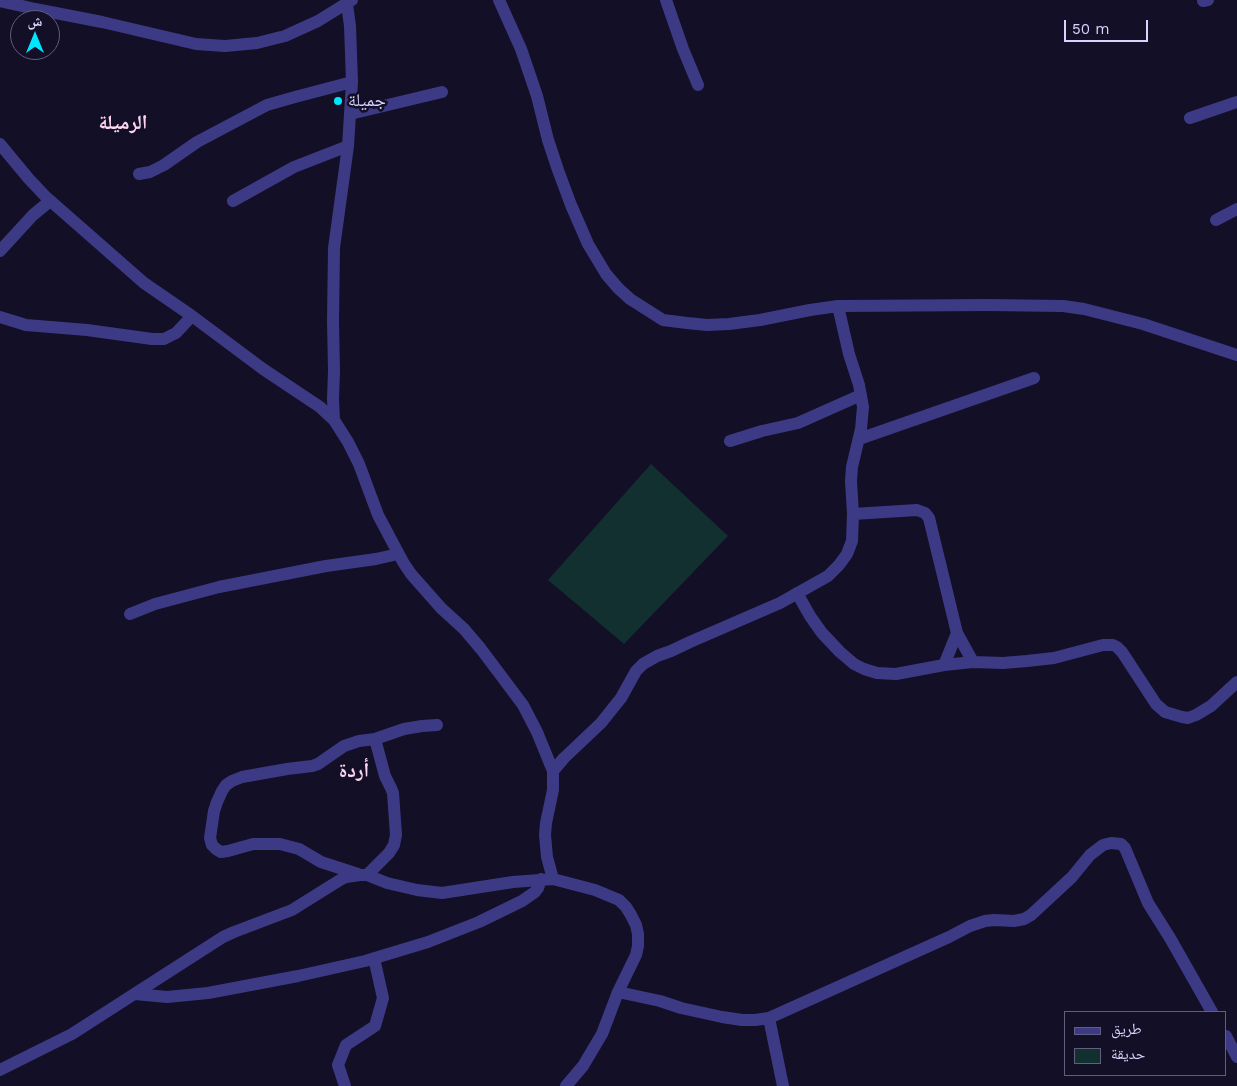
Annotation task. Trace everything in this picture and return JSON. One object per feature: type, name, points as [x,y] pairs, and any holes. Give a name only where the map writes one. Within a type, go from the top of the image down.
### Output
[{"type":"street","points":[[499,0],[521,49],[537,96],[551,152],[571,206],[588,244],[606,274],[624,294],[663,320],[701,324],[729,324],[838,306],[1064,306],[1084,308],[1143,324],[1237,355]]},
{"type":"street","points":[[666,0],[698,86]]},
{"type":"street","points":[[0,1],[196,44],[225,46],[258,43],[284,36],[318,21],[349,2],[352,82],[348,146],[334,248],[334,371],[332,400],[334,420]]},
{"type":"street","points":[[139,174],[150,172],[164,165],[197,142],[267,105],[352,82]]},
{"type":"street","points":[[350,114],[442,92]]},
{"type":"street","points":[[1190,118],[1237,102]]},
{"type":"street","points":[[0,144],[50,201],[144,283],[320,408],[334,420],[359,464],[378,515],[398,554],[441,608],[464,629],[481,649],[523,705],[553,771],[553,790],[545,836],[547,879],[535,892],[522,901],[479,922],[428,942],[374,958],[208,994],[167,997],[135,994]]},
{"type":"street","points":[[233,201],[294,167],[348,146]]},
{"type":"street","points":[[0,251],[33,215],[50,201]]},
{"type":"street","points":[[1216,220],[1237,209]]},
{"type":"street","points":[[553,771],[601,723],[621,698],[636,671],[643,664],[797,593],[828,576],[847,554],[852,541],[852,466],[863,417],[859,385],[849,354],[838,306]]},
{"type":"street","points":[[0,317],[26,326],[86,330],[164,339],[176,332],[192,316]]},
{"type":"street","points":[[859,439],[1034,378]]},
{"type":"street","points":[[730,441],[798,423],[861,395]]},
{"type":"street","points":[[853,514],[917,510],[925,513],[932,524],[957,633],[973,662]]},
{"type":"street","points":[[130,614],[155,604],[219,587],[398,554]]},
{"type":"street","points":[[797,593],[810,616],[840,652],[854,664],[877,673],[896,674],[944,665],[973,662],[1003,663],[1054,658],[1104,645],[1112,645],[1122,652],[1152,699],[1160,708],[1165,712],[1188,718],[1211,706],[1237,682]]},
{"type":"street","points":[[944,665],[957,633]]},
{"type":"street","points":[[437,725],[404,729],[359,741],[344,746],[312,766],[254,775],[232,781],[226,785],[217,802],[210,838],[212,845],[221,852],[228,852],[253,844],[285,846],[299,849],[321,862],[387,883],[442,893],[494,884],[547,879],[595,890],[619,900],[626,907],[636,926],[638,946],[602,1034],[582,1066],[566,1086]]},
{"type":"street","points":[[0,1070],[72,1034],[234,932],[292,910],[346,877],[363,875],[389,853],[394,845],[396,835],[393,793],[385,776],[375,738]]},
{"type":"street","points":[[618,992],[660,1001],[681,1008],[742,1020],[769,1018],[970,926],[985,921],[1024,919],[1072,877],[1090,855],[1103,845],[1110,843],[1121,844],[1125,848],[1148,903],[1211,1011]]},
{"type":"street","points":[[345,1086],[338,1065],[346,1045],[375,1026],[383,998],[374,958]]},
{"type":"street","points":[[769,1018],[783,1086]]},
{"type":"street","points":[[1227,1038],[1237,1057]]},
{"type":"green space","points":[[651,464],[728,536],[624,644],[548,580]]},
{"type":"place","name":"جميلة","points":[[338,101]]},
{"type":"district","name":"الرميلة","points":[[123,123]]},
{"type":"district","name":"أردة","points":[[354,771]]}]
